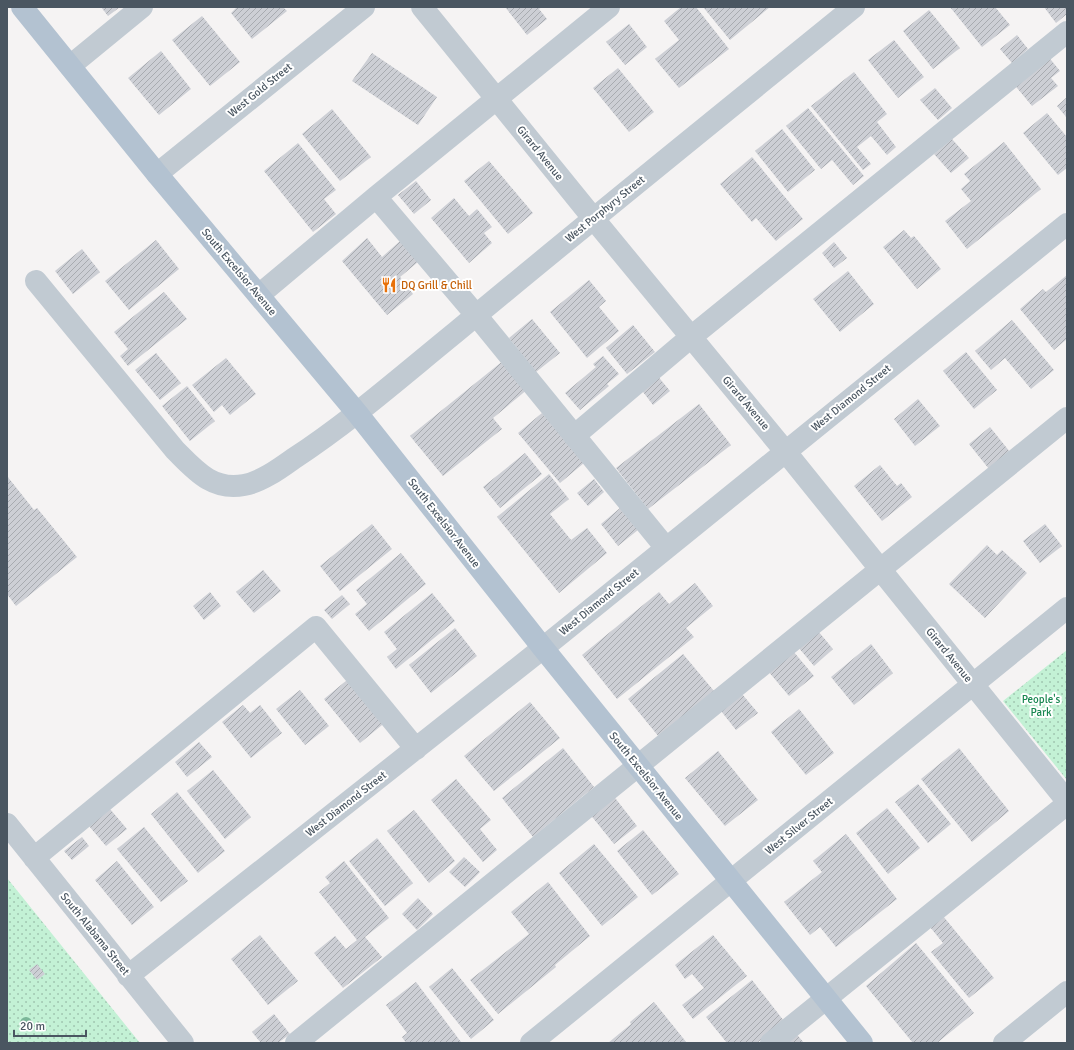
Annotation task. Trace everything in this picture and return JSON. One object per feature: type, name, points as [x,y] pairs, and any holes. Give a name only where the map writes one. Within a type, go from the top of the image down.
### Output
[{"type":"main road","name":"South Excelsior Avenue","points":[[22,7],[157,174],[357,413],[638,767],[862,1043]]},
{"type":"street","points":[[70,66],[142,7]]},
{"type":"street","name":"West Gold Street","points":[[157,174],[364,7]]},
{"type":"street","name":"Girard Avenue","points":[[422,7],[592,218],[786,451],[1067,802]]},
{"type":"street","points":[[259,296],[376,197],[609,7]]},
{"type":"street","name":"West Porphyry Street","points":[[36,281],[175,450],[197,472],[208,480],[224,487],[245,485],[272,473],[310,449],[357,413],[592,218],[854,7]]},
{"type":"street","points":[[574,436],[691,337],[1067,32]]},
{"type":"street","points":[[376,197],[476,315],[666,548]]},
{"type":"street","name":"West Diamond Street","points":[[128,976],[543,648],[1067,224]]},
{"type":"street","points":[[296,1043],[638,767],[880,568],[1067,418]]},
{"type":"street","name":"West Silver Street","points":[[531,1043],[1067,608]]},
{"type":"street","points":[[34,858],[316,626],[416,749]]},
{"type":"street","points":[[771,1043],[1067,802]]},
{"type":"street","name":"South Alabama Street","points":[[7,824],[183,1043]]},
{"type":"street","points":[[1004,1043],[1067,992]]},
{"type":"green space","name":"People's Park","points":[[1067,650],[1067,780],[1003,701]]},
{"type":"green space","points":[[7,878],[140,1043],[7,1043]]},
{"type":"building","points":[[101,7],[120,7],[108,16]]},
{"type":"building","points":[[237,7],[283,7],[287,11],[252,39],[231,13]]},
{"type":"building","points":[[505,7],[542,7],[539,9],[547,19],[527,35]]},
{"type":"building","points":[[681,7],[696,7],[729,49],[679,88],[655,59],[679,40],[664,21]]},
{"type":"building","points":[[703,7],[770,7],[730,40]]},
{"type":"building","points":[[950,7],[995,7],[1010,25],[982,47]]},
{"type":"building","points":[[1044,7],[1067,7],[1067,14],[1056,23]]},
{"type":"building","points":[[929,10],[960,48],[933,69],[903,31]]},
{"type":"building","points":[[202,16],[240,62],[210,86],[172,40]]},
{"type":"building","points":[[629,24],[647,47],[625,65],[606,42]]},
{"type":"building","points":[[1017,35],[1028,49],[1012,63],[1000,49]]},
{"type":"building","points":[[894,40],[924,77],[898,98],[868,60]]},
{"type":"building","points":[[161,51],[191,89],[159,115],[128,78]]},
{"type":"building","points":[[372,53],[437,97],[418,125],[352,81]]},
{"type":"building","points":[[1047,55],[1060,71],[1051,78],[1058,86],[1032,106],[1013,83]]},
{"type":"building","points":[[618,68],[654,112],[629,132],[593,88]]},
{"type":"building","points":[[854,72],[887,114],[877,122],[896,147],[887,155],[871,136],[857,147],[871,164],[863,170],[811,106]]},
{"type":"building","points":[[935,88],[952,108],[938,120],[920,100]]},
{"type":"building","points":[[1067,97],[1067,118],[1057,106]]},
{"type":"building","points":[[808,108],[864,176],[853,185],[832,160],[821,169],[786,126]]},
{"type":"building","points":[[332,109],[371,157],[340,181],[302,134]]},
{"type":"building","points":[[1047,113],[1067,137],[1067,168],[1058,175],[1023,133]]},
{"type":"building","points":[[782,129],[815,170],[788,192],[755,151]]},
{"type":"building","points":[[952,139],[969,158],[951,173],[934,154]]},
{"type":"building","points":[[1004,142],[1041,189],[967,249],[945,221],[971,201],[961,189],[970,181],[964,174]]},
{"type":"building","points":[[298,143],[336,190],[324,199],[336,214],[313,232],[264,171]]},
{"type":"building","points":[[752,157],[803,219],[776,241],[756,218],[752,222],[720,184]]},
{"type":"building","points":[[489,161],[533,213],[508,234],[464,181]]},
{"type":"building","points":[[416,181],[431,200],[414,214],[398,195]]},
{"type":"building","points":[[454,198],[469,216],[477,209],[492,227],[484,233],[492,243],[469,263],[431,218]]},
{"type":"building","points":[[904,230],[911,238],[914,236],[941,269],[917,289],[883,247]]},
{"type":"building","points":[[367,238],[382,257],[400,241],[418,262],[400,277],[413,294],[387,315],[342,261]]},
{"type":"building","points":[[156,240],[179,269],[129,310],[105,281]]},
{"type":"building","points":[[834,242],[847,258],[834,268],[822,253]]},
{"type":"building","points":[[82,249],[100,272],[73,294],[55,271]]},
{"type":"building","points":[[848,271],[874,304],[840,332],[813,299]]},
{"type":"building","points":[[1067,275],[1067,339],[1054,350],[1020,309],[1043,289],[1046,292]]},
{"type":"building","points":[[589,280],[606,301],[599,307],[619,331],[587,358],[550,312]]},
{"type":"building","points":[[164,292],[187,319],[128,366],[120,356],[128,349],[114,332]]},
{"type":"building","points":[[532,319],[560,353],[536,372],[509,338]]},
{"type":"building","points":[[1012,320],[1054,370],[1031,389],[1005,358],[991,370],[975,351]]},
{"type":"building","points":[[633,325],[655,352],[627,374],[606,348]]},
{"type":"building","points":[[966,352],[997,390],[974,409],[943,371]]},
{"type":"building","points":[[156,353],[181,383],[160,400],[135,370]]},
{"type":"building","points":[[603,356],[619,374],[607,384],[609,386],[580,410],[565,393],[596,367],[593,364]]},
{"type":"building","points":[[226,358],[256,394],[230,415],[222,405],[214,412],[192,385]]},
{"type":"building","points":[[504,360],[528,389],[493,418],[502,429],[443,476],[410,436]]},
{"type":"building","points":[[656,374],[670,391],[653,405],[640,388]]},
{"type":"building","points":[[187,386],[215,421],[190,441],[162,406]]},
{"type":"building","points":[[918,399],[940,426],[915,446],[894,419]]},
{"type":"building","points":[[699,404],[731,445],[648,509],[616,468]]},
{"type":"building","points":[[542,413],[584,463],[560,483],[518,433]]},
{"type":"building","points":[[990,427],[1010,452],[989,469],[969,444]]},
{"type":"building","points":[[525,453],[542,474],[500,508],[483,487]]},
{"type":"building","points":[[880,465],[897,486],[901,483],[912,497],[882,521],[854,486]]},
{"type":"building","points":[[549,474],[569,499],[550,514],[571,540],[587,528],[607,553],[559,593],[497,517]]},
{"type":"building","points":[[7,476],[34,510],[37,508],[77,557],[16,606],[7,594]]},
{"type":"building","points":[[594,479],[604,492],[588,506],[577,493]]},
{"type":"building","points":[[620,508],[638,530],[618,546],[601,524]]},
{"type":"building","points":[[372,524],[392,549],[340,591],[320,566]]},
{"type":"building","points":[[1045,524],[1062,546],[1040,563],[1023,541]]},
{"type":"building","points":[[987,545],[997,555],[1002,550],[1027,573],[985,618],[949,584]]},
{"type":"building","points":[[401,553],[426,584],[369,631],[355,614],[367,604],[356,590]]},
{"type":"building","points":[[263,570],[281,591],[254,613],[236,592]]},
{"type":"building","points":[[695,583],[713,606],[686,628],[694,637],[617,699],[582,655],[659,592],[669,604]]},
{"type":"building","points":[[210,592],[221,606],[204,620],[193,606]]},
{"type":"building","points":[[432,593],[455,621],[396,669],[387,657],[397,649],[384,632]]},
{"type":"building","points":[[342,595],[350,604],[332,619],[324,610]]},
{"type":"building","points":[[455,628],[477,656],[431,693],[409,665]]},
{"type":"building","points":[[818,631],[833,649],[814,666],[798,647]]},
{"type":"building","points":[[871,644],[893,673],[854,705],[831,677]]},
{"type":"building","points":[[793,651],[814,676],[789,696],[768,671]]},
{"type":"building","points":[[683,654],[714,691],[659,737],[628,699]]},
{"type":"building","points":[[352,676],[387,721],[360,743],[324,699]]},
{"type":"building","points":[[300,690],[329,726],[305,745],[276,709]]},
{"type":"building","points":[[742,694],[758,713],[736,730],[721,711]]},
{"type":"building","points":[[530,702],[560,738],[494,791],[464,756]]},
{"type":"building","points":[[243,705],[250,713],[260,705],[282,733],[251,758],[222,722]]},
{"type":"building","points":[[799,709],[834,753],[806,775],[771,732]]},
{"type":"building","points":[[199,742],[212,757],[187,777],[175,762]]},
{"type":"building","points":[[563,748],[594,787],[533,837],[502,798]]},
{"type":"building","points":[[959,748],[1009,811],[972,842],[921,779]]},
{"type":"building","points":[[718,751],[758,800],[725,826],[685,778]]},
{"type":"building","points":[[213,770],[251,817],[225,839],[187,791]]},
{"type":"building","points":[[456,779],[491,820],[480,829],[497,850],[483,862],[431,800]]},
{"type":"building","points":[[918,784],[951,824],[928,843],[895,802]]},
{"type":"building","points":[[177,792],[225,851],[198,873],[151,814]]},
{"type":"building","points":[[612,794],[637,826],[614,844],[589,813]]},
{"type":"building","points":[[887,808],[920,848],[888,874],[856,833]]},
{"type":"building","points":[[110,809],[127,829],[106,846],[89,826]]},
{"type":"building","points":[[414,810],[455,861],[429,883],[387,831]]},
{"type":"building","points":[[144,827],[188,881],[161,902],[117,849]]},
{"type":"building","points":[[643,830],[679,874],[652,895],[617,851]]},
{"type":"building","points":[[846,834],[897,899],[836,947],[820,927],[810,935],[784,902],[822,872],[813,861]]},
{"type":"building","points":[[82,837],[89,846],[72,860],[64,851]]},
{"type":"building","points":[[377,838],[413,883],[385,906],[349,861]]},
{"type":"building","points":[[594,844],[638,897],[602,926],[559,873]]},
{"type":"building","points":[[464,857],[480,872],[465,887],[449,872]]},
{"type":"building","points":[[117,861],[154,907],[132,925],[95,880]]},
{"type":"building","points":[[344,861],[389,918],[365,937],[382,957],[343,988],[314,953],[335,936],[346,949],[357,940],[319,892],[330,883],[325,877]]},
{"type":"building","points":[[548,882],[590,936],[555,965],[556,967],[498,1014],[470,980],[529,934],[511,912]]},
{"type":"building","points":[[418,898],[433,914],[417,930],[402,914]]},
{"type":"building","points":[[943,916],[994,978],[969,998],[931,952],[943,943],[930,927]]},
{"type":"building","points":[[260,935],[298,981],[268,1005],[231,959]]},
{"type":"building","points":[[713,935],[747,976],[693,1019],[682,1005],[704,988],[692,974],[685,979],[675,965]]},
{"type":"building","points":[[916,943],[974,1013],[937,1043],[913,1043],[866,986]]},
{"type":"building","points":[[37,964],[45,974],[37,980],[29,970]]},
{"type":"building","points":[[452,968],[494,1020],[471,1039],[429,987]]},
{"type":"building","points":[[752,980],[784,1021],[757,1043],[727,1043],[706,1017]]},
{"type":"building","points":[[416,982],[461,1042],[406,1043],[402,1037],[407,1033],[386,1005]]},
{"type":"building","points":[[654,1002],[687,1043],[608,1043],[631,1024],[630,1022]]},
{"type":"building","points":[[274,1014],[290,1034],[278,1043],[261,1043],[252,1032]]},
{"type":"building","points":[[794,1031],[804,1043],[778,1043]]},
{"type":"place","name":"DQ Grill & Chill","points":[[389,285]]}]
